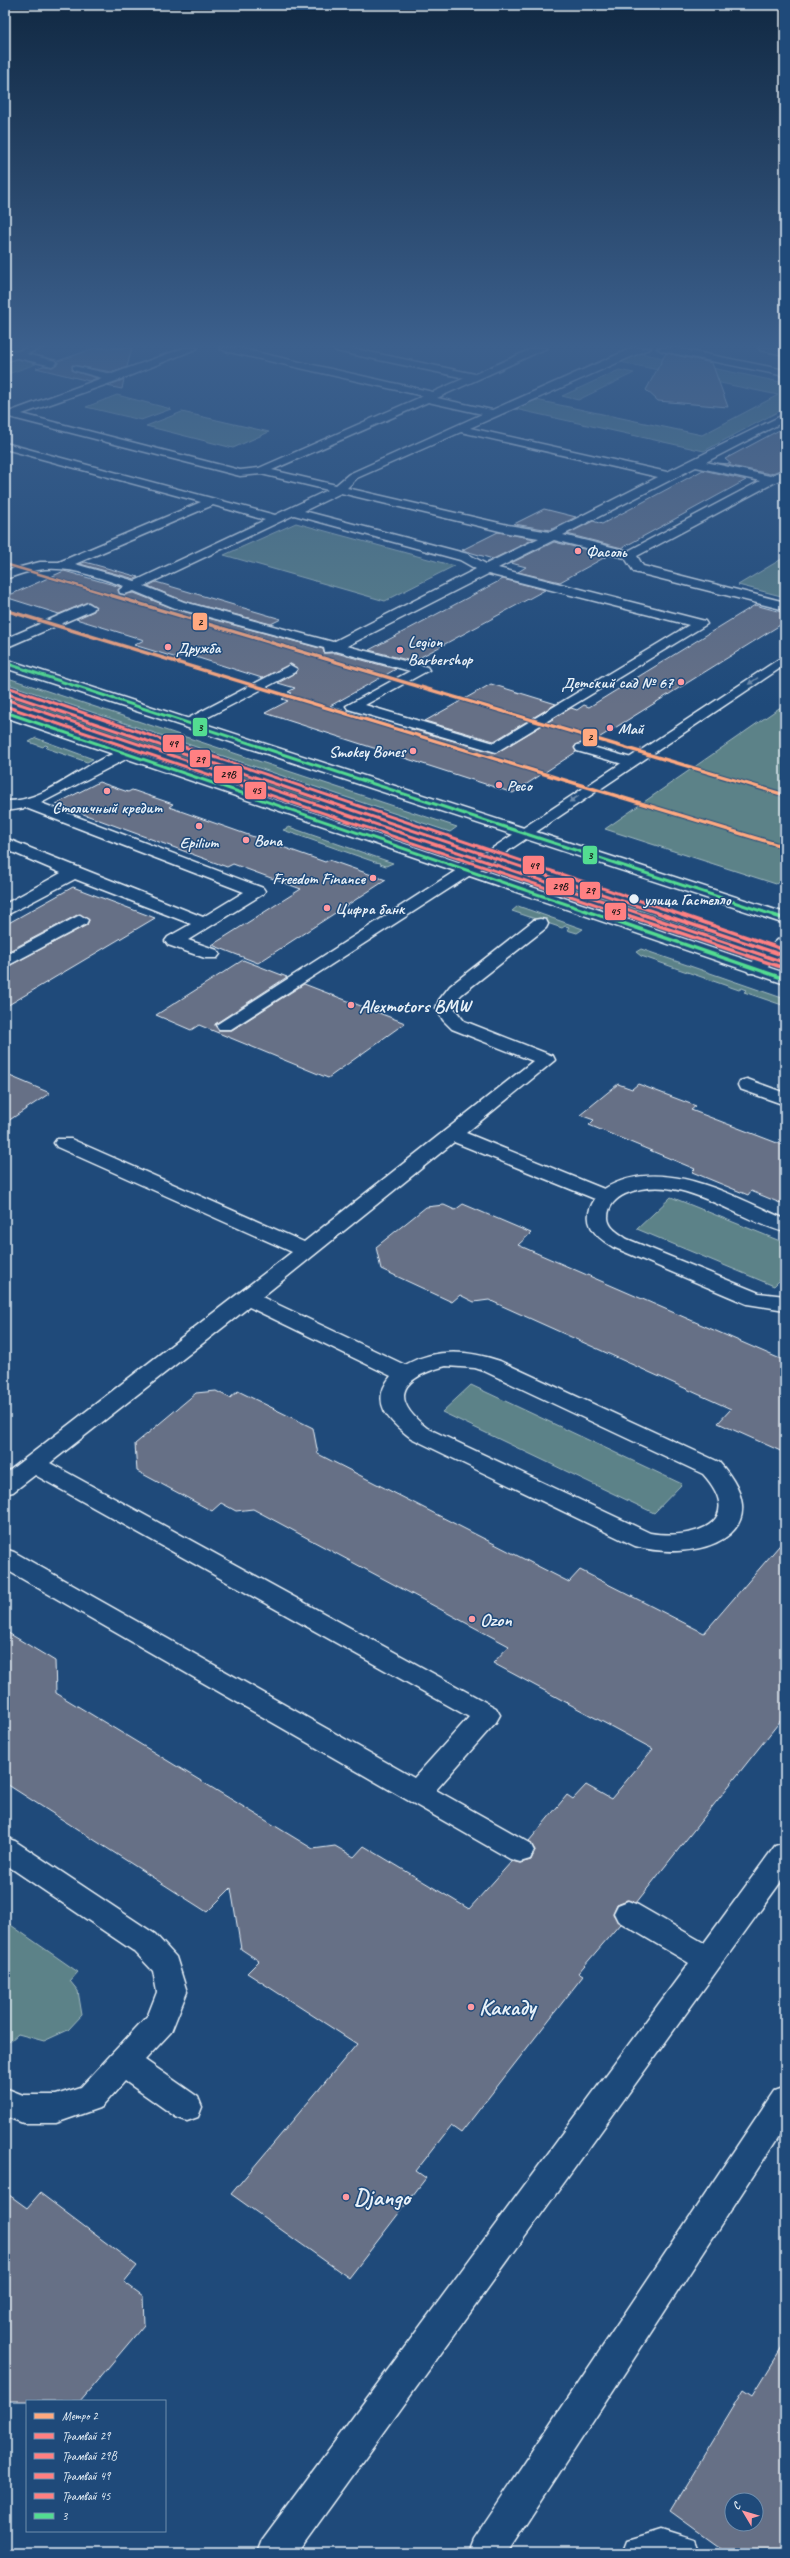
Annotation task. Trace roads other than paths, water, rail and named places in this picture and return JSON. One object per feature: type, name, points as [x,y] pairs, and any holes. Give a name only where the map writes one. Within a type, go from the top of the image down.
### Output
[{"type":"main road","points":[[466,871],[785,659]]},
{"type":"main road","points":[[5,663],[785,919]]},
{"type":"main road","points":[[5,712],[785,979]]},
{"type":"lane","points":[[84,467],[276,519]]},
{"type":"lane","points":[[221,467],[240,472],[261,471],[508,529],[553,536],[630,555],[769,479],[785,472]]},
{"type":"lane","points":[[261,471],[269,467]]},
{"type":"lane","points":[[130,588],[338,490],[353,476],[373,467]]},
{"type":"lane","points":[[630,467],[668,476]]},
{"type":"lane","points":[[332,648],[685,467]]},
{"type":"lane","points":[[718,467],[769,479]]},
{"type":"lane","points":[[5,575],[27,566],[64,564],[211,502]]},
{"type":"lane","points":[[64,564],[166,601],[289,637],[422,670],[353,706],[496,748],[526,732],[700,624],[485,570],[464,557],[292,511]]},
{"type":"lane","points":[[630,555],[638,569],[785,606]]},
{"type":"lane","points":[[5,644],[88,606]]},
{"type":"lane","points":[[186,723],[290,670]]},
{"type":"lane","points":[[526,732],[542,736]]},
{"type":"lane","points":[[582,748],[630,762]]},
{"type":"lane","points":[[6,808],[30,804],[125,754]]},
{"type":"lane","points":[[30,804],[257,891],[174,941],[211,954]]},
{"type":"lane","points":[[5,843],[74,874],[204,923]]},
{"type":"lane","points":[[225,1025],[466,871]]},
{"type":"lane","points":[[5,911],[74,874]]},
{"type":"lane","points":[[5,962],[80,920]]},
{"type":"lane","points":[[5,1486],[247,1298],[546,1060],[458,1025],[448,1017],[445,1007],[448,998],[456,990],[540,924]]},
{"type":"lane","points":[[755,969],[785,943]]},
{"type":"lane","points":[[747,1085],[785,1099]]},
{"type":"lane","points":[[453,1134],[606,1197]]},
{"type":"lane","points":[[64,1143],[306,1251]]},
{"type":"lane","points":[[785,1226],[686,1185],[672,1182],[641,1182],[622,1188],[606,1197],[600,1206],[598,1216],[600,1226],[607,1235],[620,1242],[755,1299],[785,1303]]},
{"type":"lane","points":[[247,1298],[405,1374]]},
{"type":"lane","points":[[446,1359],[470,1360],[492,1366],[711,1468],[722,1478],[730,1490],[732,1502],[730,1515],[723,1526],[712,1535],[698,1541],[662,1544],[644,1540],[406,1426],[397,1416],[393,1405],[392,1394],[405,1374],[417,1366],[446,1359]]},
{"type":"lane","points":[[33,1464],[487,1715],[418,1792]]},
{"type":"lane","points":[[5,1558],[520,1851]]},
{"type":"lane","points":[[5,1849],[145,1943],[166,1966],[172,1992],[160,2023],[91,2097],[56,2109],[23,2110],[5,2102]]},
{"type":"lane","points":[[275,2553],[785,1854]]},
{"type":"lane","points":[[628,1913],[708,1960]]},
{"type":"lane","points":[[124,2063],[187,2107]]},
{"type":"lane","points":[[486,2553],[785,2101]]},
{"type":"lane","points":[[641,2553],[661,2548],[680,2553]]},
{"type":"metro line","name":"2","points":[[5,564],[785,795]]},
{"type":"metro line","name":"2","points":[[5,610],[785,847]]},
{"type":"tram line","name":"49","points":[[7,687],[785,950]]},
{"type":"tram line","name":"29","points":[[5,693],[785,956]]},
{"type":"tram line","name":"29В","points":[[5,699],[783,962]]},
{"type":"tram line","name":"45","points":[[5,706],[781,967]]},
{"type":"place","name":"Фасоль","points":[[578,551]]},
{"type":"place","name":"Дружба","points":[[168,647]]},
{"type":"place","name":"Legion Barbershop","points":[[400,650]]},
{"type":"place","name":"Детский сад № 67","points":[[681,682]]},
{"type":"place","name":"Май","points":[[610,728]]},
{"type":"place","name":"Smokey Bones","points":[[413,751]]},
{"type":"place","name":"Ресо","points":[[499,785]]},
{"type":"place","name":"Столичный кредит","points":[[107,791]]},
{"type":"place","name":"Epilium","points":[[199,826]]},
{"type":"place","name":"Bona","points":[[246,840]]},
{"type":"place","name":"Freedom Finance","points":[[373,878]]},
{"type":"place","name":"улица Гастелло","points":[[634,899]]},
{"type":"place","name":"Цифра банк","points":[[327,908]]},
{"type":"place","name":"Alexmotors BMW","points":[[351,1005]]},
{"type":"place","name":"Ozon","points":[[472,1619]]},
{"type":"place","name":"Какаду","points":[[471,2007]]},
{"type":"place","name":"Django","points":[[346,2197]]}]
